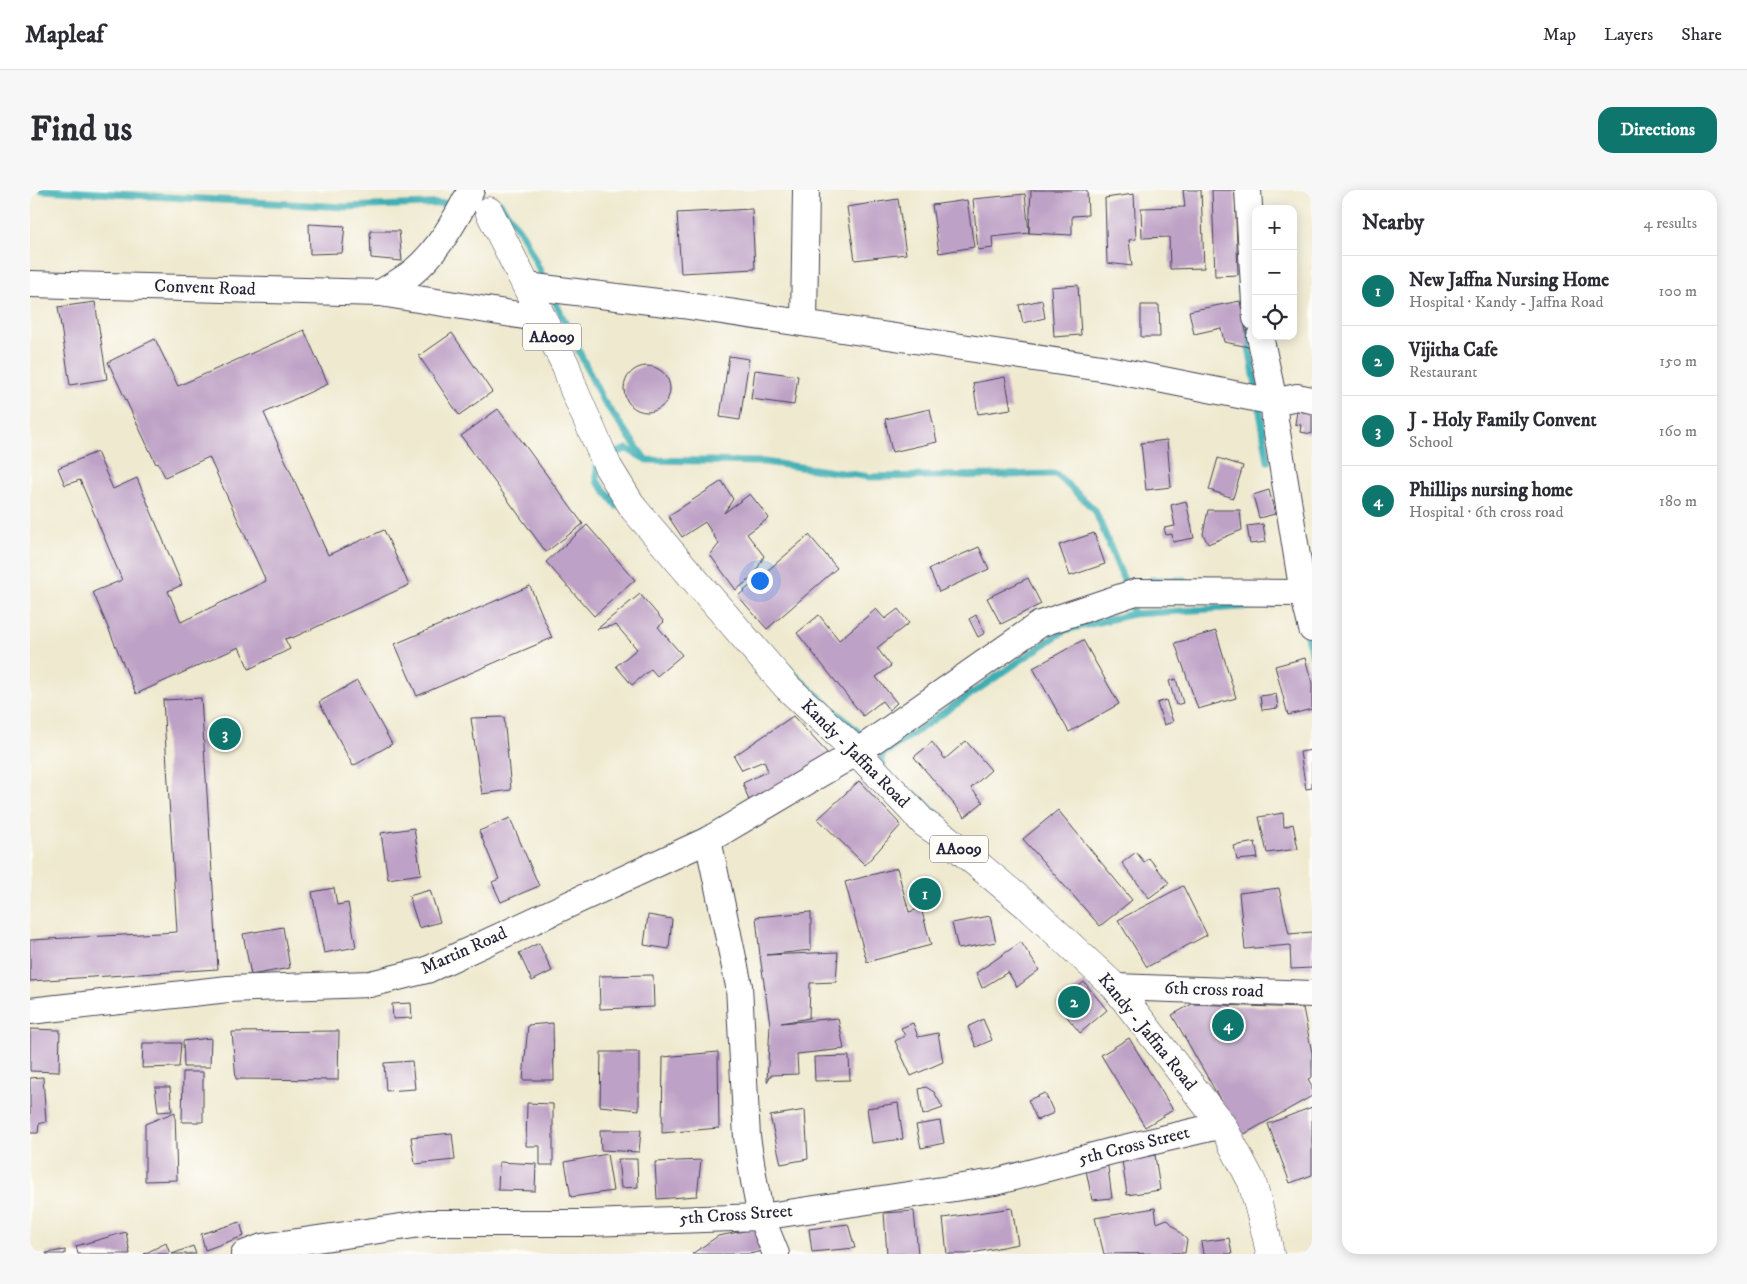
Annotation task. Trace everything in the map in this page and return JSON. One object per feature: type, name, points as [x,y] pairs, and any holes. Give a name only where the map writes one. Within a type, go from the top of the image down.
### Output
[{"type":"highway","name":"Kandy - Jaffna Road","points":[[489,211],[566,366],[574,390],[608,467],[634,509],[786,687],[857,752],[924,823],[946,838],[1030,908],[1115,987],[1222,1125],[1252,1182],[1270,1254]]},
{"type":"street","points":[[380,293],[413,272],[435,249],[471,190]]},
{"type":"street","points":[[804,323],[806,190]]},
{"type":"street","points":[[1248,190],[1255,295]]},
{"type":"street","name":"Convent Road","points":[[30,284],[380,293],[543,319]]},
{"type":"street","points":[[527,286],[682,305],[1108,369],[1274,402],[1297,397],[1312,400]]},
{"type":"street","points":[[1261,340],[1274,402],[1275,420],[1307,592],[1312,629]]},
{"type":"street","name":"Martin Road","points":[[30,1011],[228,989],[370,984],[427,970],[708,840],[857,752],[1040,624],[1136,592],[1307,592]]},
{"type":"street","points":[[708,840],[739,986],[747,1138],[761,1217],[776,1254]]},
{"type":"street","name":"6th cross road","points":[[1115,987],[1312,994]]},
{"type":"street","name":"5th Cross Street","points":[[244,1254],[262,1247],[428,1223],[588,1223],[761,1217],[995,1182],[1116,1150],[1222,1125]]},
{"type":"building","points":[[1031,190],[1087,190],[1088,215],[1072,216],[1072,235],[1029,233]]},
{"type":"building","points":[[1183,190],[1201,190],[1204,268],[1170,269],[1169,237],[1142,238],[1141,208],[1185,207]]},
{"type":"building","points":[[1212,190],[1235,190],[1238,275],[1215,276]]},
{"type":"building","points":[[1025,194],[1029,233],[992,237],[993,248],[978,250],[973,199]]},
{"type":"building","points":[[1134,194],[1136,239],[1129,240],[1132,266],[1107,263],[1105,198]]},
{"type":"building","points":[[898,199],[906,254],[855,260],[847,207]]},
{"type":"building","points":[[967,200],[974,247],[939,253],[932,205]]},
{"type":"building","points":[[752,209],[755,269],[681,273],[677,213]]},
{"type":"building","points":[[309,224],[345,226],[342,253],[310,254]]},
{"type":"building","points":[[370,231],[399,231],[402,261],[371,258]]},
{"type":"building","points":[[1078,285],[1081,335],[1054,337],[1051,287]]},
{"type":"building","points":[[1042,300],[1045,318],[1023,323],[1019,305]]},
{"type":"building","points":[[1240,301],[1249,347],[1224,342],[1221,328],[1194,334],[1189,311]]},
{"type":"building","points":[[95,302],[107,379],[70,385],[58,307]]},
{"type":"building","points":[[1141,305],[1159,305],[1160,337],[1141,337]]},
{"type":"building","points":[[304,330],[328,384],[264,413],[328,555],[384,530],[409,585],[292,638],[285,639],[290,649],[249,669],[239,647],[136,694],[93,592],[122,580],[80,480],[65,485],[58,468],[97,452],[113,489],[137,478],[182,585],[168,591],[181,622],[266,581],[209,457],[165,477],[158,463],[156,464],[108,362],[155,339],[178,386]]},
{"type":"building","points":[[452,333],[492,392],[459,415],[419,356]]},
{"type":"building","points":[[729,356],[749,359],[740,420],[720,417]]},
{"type":"building","points":[[642,366],[652,366],[666,376],[670,389],[666,402],[660,408],[652,412],[642,412],[628,402],[624,394],[624,384],[634,370]]},
{"type":"building","points":[[755,370],[798,376],[794,405],[751,399]]},
{"type":"building","points":[[1005,377],[1011,409],[978,414],[973,383]]},
{"type":"building","points":[[498,409],[583,524],[546,552],[461,436]]},
{"type":"building","points":[[930,409],[937,442],[892,452],[885,419]]},
{"type":"building","points":[[1297,411],[1312,413],[1312,434],[1300,432],[1301,425],[1295,424]]},
{"type":"building","points":[[1167,440],[1171,487],[1146,490],[1141,443]]},
{"type":"building","points":[[1218,458],[1243,466],[1233,498],[1209,490]]},
{"type":"building","points":[[722,481],[733,499],[724,513],[750,494],[769,518],[747,534],[764,556],[753,577],[736,590],[710,555],[719,544],[705,522],[682,537],[668,516]]},
{"type":"building","points":[[1269,490],[1275,514],[1259,518],[1253,495]]},
{"type":"building","points":[[1186,501],[1194,538],[1173,542],[1172,534],[1166,535],[1164,528],[1175,526],[1171,505]]},
{"type":"building","points":[[1208,510],[1240,510],[1242,530],[1208,544],[1203,534]]},
{"type":"building","points":[[1263,524],[1266,542],[1250,544],[1247,526]]},
{"type":"building","points":[[587,525],[635,580],[594,616],[546,562]]},
{"type":"building","points":[[1094,533],[1105,564],[1070,576],[1059,545]]},
{"type":"building","points":[[809,535],[837,568],[767,629],[738,596]]},
{"type":"building","points":[[979,547],[989,569],[939,592],[929,569]]},
{"type":"building","points":[[1028,578],[1041,604],[1001,624],[987,598]]},
{"type":"building","points":[[530,586],[552,638],[417,696],[395,644]]},
{"type":"building","points":[[640,594],[664,622],[658,627],[682,655],[657,676],[651,669],[632,685],[616,666],[637,649],[616,625],[597,629]]},
{"type":"building","points":[[876,609],[885,619],[898,609],[909,623],[877,648],[891,666],[876,677],[897,703],[889,710],[882,701],[863,716],[797,633],[819,615],[839,640]]},
{"type":"building","points":[[976,615],[985,633],[978,637],[969,619]]},
{"type":"building","points":[[1216,631],[1236,698],[1198,709],[1175,643]]},
{"type":"building","points":[[1083,640],[1119,704],[1069,732],[1033,668]]},
{"type":"building","points":[[1305,658],[1312,683],[1312,709],[1288,715],[1275,666]]},
{"type":"building","points":[[1176,679],[1183,703],[1176,705],[1169,681]]},
{"type":"building","points":[[357,681],[392,744],[353,766],[319,702]]},
{"type":"building","points":[[1276,694],[1278,708],[1262,710],[1260,696]]},
{"type":"building","points":[[201,698],[218,969],[30,981],[30,940],[177,932],[163,700]]},
{"type":"building","points":[[1166,700],[1173,722],[1164,725],[1157,703]]},
{"type":"building","points":[[793,716],[831,757],[750,804],[743,783],[768,771],[764,761],[742,770],[734,756]]},
{"type":"building","points":[[504,717],[511,790],[482,794],[471,718]]},
{"type":"building","points":[[966,741],[991,770],[971,788],[983,802],[965,817],[914,757],[932,742],[945,759]]},
{"type":"building","points":[[1312,750],[1312,788],[1306,789],[1300,752]]},
{"type":"building","points":[[859,781],[901,825],[865,865],[818,819]]},
{"type":"building","points":[[1058,810],[1132,900],[1100,926],[1023,839]]},
{"type":"building","points":[[1283,813],[1284,827],[1293,824],[1298,849],[1267,853],[1259,817]]},
{"type":"building","points":[[510,818],[539,886],[501,902],[492,882],[499,879],[479,831]]},
{"type":"building","points":[[414,828],[421,874],[388,879],[381,833]]},
{"type":"building","points":[[1255,842],[1258,858],[1237,860],[1234,846]]},
{"type":"building","points":[[1136,852],[1144,862],[1149,858],[1169,883],[1149,898],[1122,863]]},
{"type":"building","points":[[897,868],[909,912],[921,908],[931,945],[867,962],[845,882]]},
{"type":"building","points":[[1183,886],[1207,935],[1147,967],[1118,920]]},
{"type":"building","points":[[334,888],[337,905],[348,903],[356,947],[324,953],[312,892]]},
{"type":"building","points":[[1279,888],[1289,934],[1312,932],[1312,968],[1291,969],[1290,945],[1245,949],[1239,893]]},
{"type":"building","points":[[430,890],[440,922],[419,928],[409,896]]},
{"type":"building","points":[[811,912],[811,950],[766,955],[838,952],[836,982],[810,983],[809,1018],[781,1023],[838,1018],[844,1049],[797,1054],[798,1074],[771,1075],[767,1082],[770,1024],[756,917]]},
{"type":"building","points":[[648,915],[672,919],[669,949],[644,945]]},
{"type":"building","points":[[990,916],[996,942],[958,949],[952,923]]},
{"type":"building","points":[[283,927],[290,968],[251,975],[243,934]]},
{"type":"building","points":[[1021,942],[1039,970],[1017,987],[1008,972],[982,988],[976,973]]},
{"type":"building","points":[[539,943],[552,971],[532,981],[519,953]]},
{"type":"building","points":[[653,975],[654,1007],[600,1009],[599,976]]},
{"type":"building","points":[[1084,982],[1107,1010],[1080,1033],[1057,1004]]},
{"type":"building","points":[[411,1003],[412,1018],[393,1019],[392,1004]]},
{"type":"building","points":[[1192,1004],[1303,1008],[1312,1053],[1312,1077],[1308,1079],[1312,1086],[1312,1096],[1241,1136],[1172,1015]]},
{"type":"building","points":[[983,1019],[992,1040],[976,1047],[968,1027]]},
{"type":"building","points":[[553,1023],[554,1080],[523,1080],[528,1025]]},
{"type":"building","points":[[913,1023],[918,1037],[938,1033],[943,1062],[911,1076],[895,1041],[905,1036],[901,1028]]},
{"type":"building","points":[[30,1029],[60,1030],[59,1072],[30,1071]]},
{"type":"building","points":[[339,1031],[338,1080],[236,1079],[232,1032]]},
{"type":"building","points":[[211,1038],[210,1067],[184,1067],[183,1041]]},
{"type":"building","points":[[1129,1038],[1173,1110],[1145,1127],[1101,1055]]},
{"type":"building","points":[[143,1043],[181,1043],[179,1067],[142,1068]]},
{"type":"building","points":[[601,1052],[639,1052],[639,1110],[600,1106]]},
{"type":"building","points":[[718,1052],[719,1128],[662,1133],[663,1057]]},
{"type":"building","points":[[849,1056],[850,1080],[815,1081],[814,1057]]},
{"type":"building","points":[[412,1061],[415,1089],[386,1091],[384,1063]]},
{"type":"building","points":[[183,1072],[203,1072],[203,1122],[182,1122]]},
{"type":"building","points":[[43,1077],[46,1122],[39,1124],[38,1133],[30,1133],[30,1078]]},
{"type":"building","points":[[155,1087],[170,1087],[172,1111],[158,1112]]},
{"type":"building","points":[[926,1087],[934,1092],[943,1108],[923,1115],[919,1089]]},
{"type":"building","points":[[1045,1093],[1054,1113],[1037,1120],[1028,1100]]},
{"type":"building","points":[[527,1103],[553,1104],[553,1165],[540,1165],[540,1146],[526,1146]]},
{"type":"building","points":[[898,1103],[903,1139],[872,1143],[867,1108]]},
{"type":"building","points":[[1312,1107],[1312,1175],[1290,1183],[1268,1124]]},
{"type":"building","points":[[805,1110],[808,1159],[781,1164],[770,1116]]},
{"type":"building","points":[[175,1112],[177,1180],[145,1181],[145,1124]]},
{"type":"building","points":[[940,1121],[944,1143],[921,1148],[916,1125]]},
{"type":"building","points":[[600,1130],[641,1130],[639,1152],[601,1150]]},
{"type":"building","points":[[452,1133],[455,1160],[415,1164],[411,1137]]},
{"type":"building","points":[[607,1154],[613,1191],[571,1197],[565,1162]]},
{"type":"building","points":[[1155,1155],[1160,1190],[1127,1195],[1122,1160]]},
{"type":"building","points":[[618,1159],[637,1159],[638,1187],[621,1188]]},
{"type":"building","points":[[701,1160],[697,1196],[657,1199],[655,1162]]},
{"type":"building","points":[[1107,1160],[1112,1198],[1092,1200],[1085,1165]]},
{"type":"building","points":[[499,1162],[536,1164],[535,1191],[498,1190]]},
{"type":"building","points":[[1012,1208],[1018,1244],[967,1254],[947,1254],[943,1218]]},
{"type":"building","points":[[1155,1208],[1157,1223],[1167,1219],[1187,1240],[1185,1253],[1104,1254],[1095,1218]]},
{"type":"building","points":[[914,1211],[918,1254],[887,1254],[884,1213]]},
{"type":"building","points":[[240,1222],[244,1236],[205,1250],[201,1234]]},
{"type":"building","points":[[848,1224],[855,1248],[812,1252],[809,1229]]},
{"type":"building","points":[[760,1228],[764,1251],[749,1254],[692,1254],[718,1236]]},
{"type":"building","points":[[126,1232],[130,1254],[78,1254],[76,1246]]},
{"type":"building","points":[[1229,1238],[1232,1254],[1203,1254],[1201,1242]]},
{"type":"building","points":[[166,1243],[170,1254],[144,1254]]},
{"type":"building","points":[[193,1246],[196,1254],[172,1254]]},
{"type":"building","points":[[65,1250],[65,1254],[46,1254],[46,1253]]},
{"type":"waterway","points":[[42,190],[344,207],[456,203]]},
{"type":"waterway","points":[[490,202],[499,202],[523,235],[545,281]]},
{"type":"waterway","points":[[1239,257],[1241,301],[1257,392]]},
{"type":"waterway","points":[[552,295],[602,399],[646,460],[764,462],[870,477],[1056,474],[1095,510],[1125,583],[1133,614],[1272,605]]},
{"type":"waterway","points":[[1259,405],[1268,461]]},
{"type":"waterway","points":[[609,455],[627,449],[643,458]]},
{"type":"waterway","points":[[597,466],[597,481],[617,506]]},
{"type":"waterway","points":[[1152,580],[1184,580]]},
{"type":"waterway","points":[[883,754],[1065,630],[1133,614]]},
{"type":"waterway","points":[[1306,633],[1312,654]]},
{"type":"waterway","points":[[781,660],[797,677],[866,739]]},
{"type":"waterway","points":[[874,746],[883,754],[880,763],[883,765]]},
{"type":"waterway","points":[[915,794],[946,823]]},
{"type":"place","name":"J - Holy Family Convent","points":[[225,734]]},
{"type":"place","name":"New Jaffna Nursing Home","points":[[925,894]]},
{"type":"place","name":"Vijitha Cafe","points":[[1074,1002]]},
{"type":"place","name":"Phillips nursing home","points":[[1228,1025]]}]
